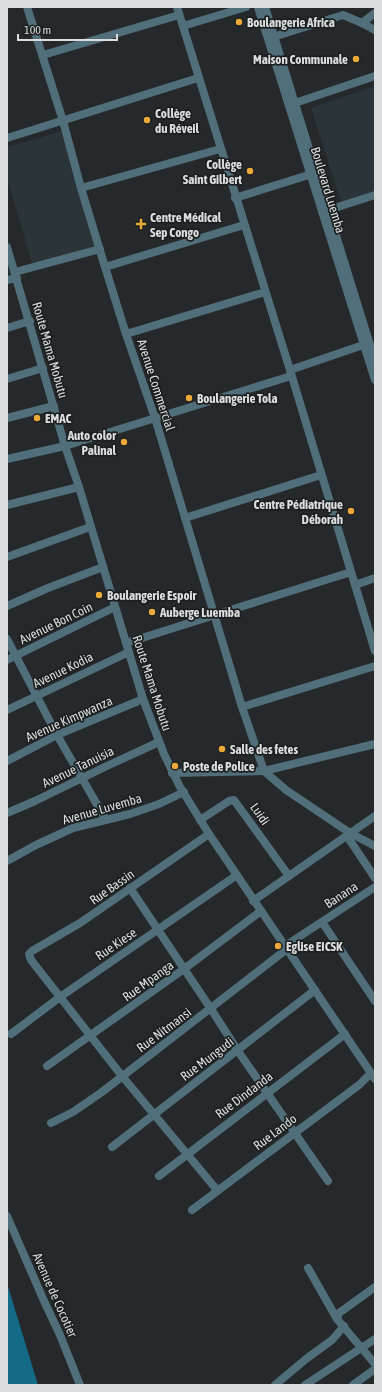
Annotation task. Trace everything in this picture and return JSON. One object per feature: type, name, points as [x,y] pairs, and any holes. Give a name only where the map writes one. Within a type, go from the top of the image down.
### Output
[{"type":"street","name":"Avenue Commercial","points":[[27,7],[63,121],[81,188],[105,267],[155,418],[242,707],[264,771]]},
{"type":"street","points":[[183,26],[246,7]]},
{"type":"street","name":"Boulevard Luemba","points":[[258,7],[271,38],[367,344],[375,380]]},
{"type":"street","name":"Boulevard Luemba","points":[[265,7],[271,38]]},
{"type":"street","points":[[43,55],[178,11],[375,651]]},
{"type":"street","points":[[362,23],[375,13]]},
{"type":"street","points":[[271,38],[343,15],[375,30]]},
{"type":"street","points":[[291,104],[375,76]]},
{"type":"street","points":[[7,138],[198,78]]},
{"type":"street","points":[[81,188],[220,149]]},
{"type":"street","points":[[235,198],[313,174]]},
{"type":"street","points":[[325,211],[375,196]]},
{"type":"street","points":[[105,267],[244,225]]},
{"type":"street","name":"Route Mama Mobutu","points":[[7,247],[30,321],[65,446],[79,487],[142,699],[172,773],[200,820],[236,875],[316,990],[373,1076]]},
{"type":"street","points":[[7,280],[16,275],[100,249]]},
{"type":"street","points":[[126,334],[265,292]]},
{"type":"street","points":[[7,328],[30,321]]},
{"type":"street","points":[[7,459],[65,446],[155,418],[290,373],[367,344]]},
{"type":"street","name":"Boulevard Luemba","points":[[367,344],[375,361]]},
{"type":"street","points":[[7,379],[43,368]]},
{"type":"street","points":[[7,418],[54,406]]},
{"type":"street","points":[[185,518],[321,475]]},
{"type":"street","points":[[7,505],[79,487]]},
{"type":"street","points":[[7,557],[90,527]]},
{"type":"street","points":[[7,606],[48,588],[103,567]]},
{"type":"street","points":[[126,643],[351,572]]},
{"type":"street","points":[[355,585],[375,578]]},
{"type":"street","name":"Avenue Bon Coin","points":[[7,660],[115,607]]},
{"type":"street","points":[[7,639],[57,735],[106,820]]},
{"type":"street","name":"Avenue Kodia","points":[[7,710],[129,652]]},
{"type":"street","points":[[242,707],[375,666]]},
{"type":"street","name":"Avenue Kimpwanza","points":[[7,761],[57,735],[142,699]]},
{"type":"street","name":"Avenue Tanuisia","points":[[7,813],[159,742]]},
{"type":"street","points":[[172,773],[264,771],[375,744]]},
{"type":"street","points":[[264,771],[286,790],[349,834],[375,846]]},
{"type":"street","name":"Avenue Luvemba","points":[[7,861],[36,845],[73,828],[130,814],[159,804],[184,792]]},
{"type":"street","name":"Luidi","points":[[200,820],[229,801],[234,800],[289,876]]},
{"type":"street","points":[[253,900],[375,816]]},
{"type":"street","name":"Rue Bassin","points":[[60,997],[29,958],[29,954],[80,923],[209,834]]},
{"type":"street","points":[[349,834],[375,878]]},
{"type":"street","name":"Rue Kiese","points":[[11,1034],[60,997],[236,875]]},
{"type":"street","points":[[130,888],[238,1051],[328,1181]]},
{"type":"street","name":"Banana","points":[[286,948],[322,922],[375,888]]},
{"type":"street","name":"Rue Mpanga","points":[[47,1066],[92,1036],[261,911]]},
{"type":"street","name":"Banana","points":[[322,922],[375,1001]]},
{"type":"street","name":"Rue Nitmansi","points":[[51,1123],[73,1112],[102,1092],[211,1009],[286,948]]},
{"type":"street","name":"Rue Mungudi","points":[[112,1147],[316,990]]},
{"type":"street","points":[[60,997],[122,1076],[217,1190]]},
{"type":"street","name":"Rue Dindanda","points":[[159,1176],[187,1153],[345,1034]]},
{"type":"street","name":"Rue Lando","points":[[192,1210],[295,1132],[373,1076]]},
{"type":"street","name":"Avenue de Cocotier","points":[[7,1216],[60,1334],[80,1385]]},
{"type":"street","points":[[308,1268],[337,1320],[344,1326],[375,1364]]},
{"type":"street","points":[[337,1320],[339,1313],[375,1286]]},
{"type":"street","points":[[275,1385],[332,1340],[344,1326]]},
{"type":"street","points":[[305,1385],[375,1339]]},
{"type":"street","points":[[353,1385],[375,1369]]},
{"type":"shaded area","points":[[375,86],[375,191],[341,202],[311,108]]},
{"type":"shaded area","points":[[62,131],[96,247],[33,266],[7,178],[7,147]]},
{"type":"water","points":[[7,1283],[38,1385],[7,1385]]},
{"type":"place","name":"Boulangerie Africa","points":[[239,22]]},
{"type":"place","name":"Maison Communale","points":[[356,59]]},
{"type":"place","name":"Collège du Réveil","points":[[147,120]]},
{"type":"place","name":"Collège Saint Gilbert","points":[[250,171]]},
{"type":"place","name":"Centre Médical Sep Congo","points":[[141,224]]},
{"type":"place","name":"Boulangerie Tola","points":[[189,398]]},
{"type":"place","name":"EMAC","points":[[37,418]]},
{"type":"place","name":"Auto color Palinal","points":[[124,442]]},
{"type":"place","name":"Centre Pédiatrique Déborah","points":[[351,511]]},
{"type":"place","name":"Boulangerie Espoir","points":[[99,595]]},
{"type":"place","name":"Auberge Luemba","points":[[152,612]]},
{"type":"place","name":"Salle des fetes","points":[[222,749]]},
{"type":"place","name":"Poste de Police","points":[[175,766]]},
{"type":"place","name":"Eglise EICSK","points":[[278,946]]}]
